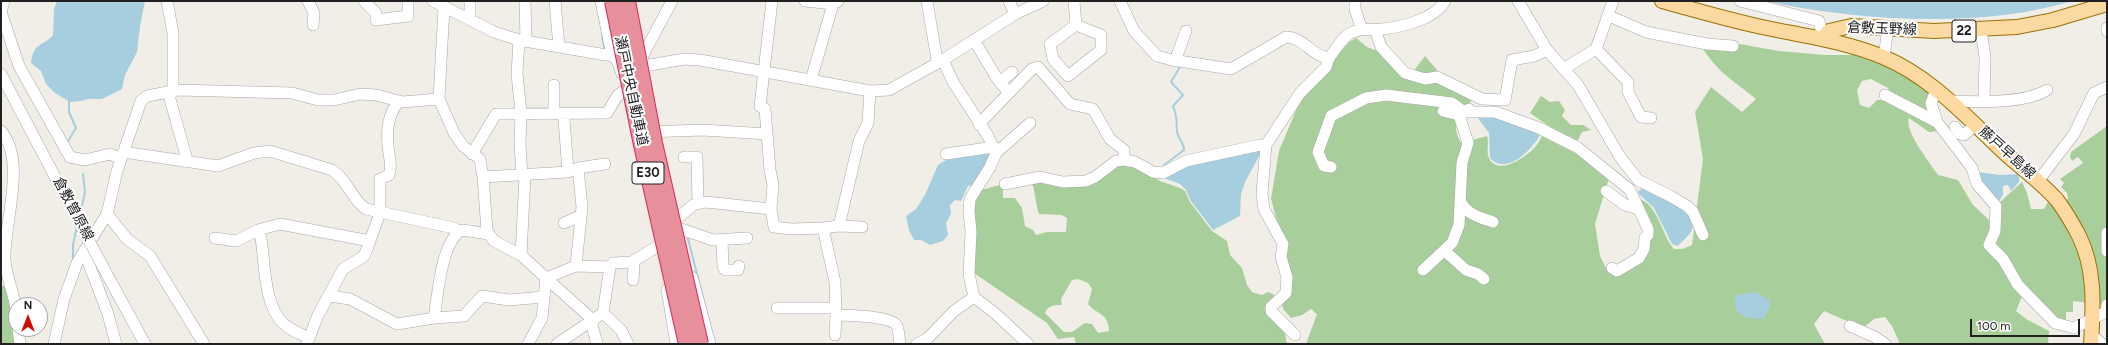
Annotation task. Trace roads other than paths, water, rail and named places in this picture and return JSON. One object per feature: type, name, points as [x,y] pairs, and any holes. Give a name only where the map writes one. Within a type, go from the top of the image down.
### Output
[{"type":"highway","name":"瀬戸中央自動車道","points":[[613,1],[642,145],[687,344]]},
{"type":"highway","name":"瀬戸中央自動車道","points":[[626,1],[654,143],[700,344]]},
{"type":"main road","points":[[1662,1],[1759,26],[1823,38]]},
{"type":"main road","name":"倉敷玉野線","points":[[1823,38],[1829,31],[1845,26],[1934,31],[1982,30],[2017,27],[2053,20],[2107,4]]},
{"type":"main road","name":"藤戸早島線","points":[[1823,38],[1884,57],[1913,73],[1949,101],[2057,200],[2079,237],[2088,260],[2091,277],[2095,341]]},
{"type":"street","points":[[4,1],[1,12],[19,66],[70,156],[85,160],[110,154],[218,166],[254,153],[270,151],[332,170],[344,181],[360,206],[366,209],[454,228],[458,232]]},
{"type":"street","points":[[167,1],[173,33],[171,92],[186,156],[186,162]]},
{"type":"street","points":[[308,1],[314,13],[313,25]]},
{"type":"street","points":[[364,1],[376,13],[376,20],[408,16],[408,1]]},
{"type":"street","points":[[433,1],[494,32],[523,40],[612,56],[632,54],[643,62],[692,60],[763,70],[870,91],[889,90],[943,60],[1015,14],[1043,1]]},
{"type":"street","points":[[470,1],[470,20]]},
{"type":"street","points":[[521,255],[524,176],[520,144],[521,112],[517,74],[523,40],[525,1]]},
{"type":"street","points":[[555,1],[559,47]]},
{"type":"street","points":[[601,1],[612,56],[617,60],[621,69],[624,91],[666,282],[676,344]]},
{"type":"street","points":[[672,1],[643,62],[680,223],[710,344]]},
{"type":"street","points":[[772,1],[760,106],[765,109],[773,186],[771,209],[774,227],[791,229],[839,226],[862,228]]},
{"type":"street","points":[[804,1],[836,3],[811,80]]},
{"type":"street","points":[[927,1],[937,60],[943,60]]},
{"type":"street","points":[[1009,1],[1015,14]]},
{"type":"street","points":[[1074,1],[1076,25]]},
{"type":"street","points":[[1120,1],[1134,31],[1157,56],[1231,69],[1286,37],[1297,39],[1321,55],[1329,58]]},
{"type":"street","points":[[1355,1],[1355,9],[1362,30]]},
{"type":"street","points":[[1295,335],[1271,311],[1271,307],[1286,293],[1287,277],[1282,257],[1283,244],[1264,209],[1262,193],[1266,145],[1300,93],[1326,67],[1329,58],[1344,38],[1349,34],[1362,30],[1397,26],[1417,20],[1437,10],[1445,1]]},
{"type":"street","points":[[1518,1],[1547,50],[1565,68],[1578,85],[1620,157],[1638,180],[1687,206],[1693,212],[1703,235]]},
{"type":"street","points":[[1565,68],[1596,49],[1613,1]]},
{"type":"street","points":[[1740,1],[1819,21],[1823,38]]},
{"type":"street","points":[[444,7],[439,99],[454,133],[463,146],[480,160],[483,177],[487,231],[494,241],[521,255],[593,320]]},
{"type":"street","points":[[1608,16],[1646,32],[1707,44],[1733,46]]},
{"type":"street","points":[[1076,25],[1101,35],[1102,50],[1068,76],[1053,58],[1050,44],[1076,25]]},
{"type":"street","points":[[1884,57],[1888,28]]},
{"type":"street","points":[[1375,29],[1381,47],[1405,73],[1425,79],[1437,77],[1482,99],[1504,100],[1512,60],[1534,56],[1547,50]]},
{"type":"street","points":[[1982,30],[1985,57],[1984,102]]},
{"type":"street","points":[[1176,59],[1186,31]]},
{"type":"street","points":[[974,40],[1000,82],[1008,92]]},
{"type":"street","points":[[1596,49],[1628,82],[1628,92],[1642,117],[1651,118]]},
{"type":"street","points":[[943,60],[953,82],[995,150],[990,167],[970,199],[970,274],[974,297],[996,314],[1028,344]]},
{"type":"street","points":[[979,124],[1008,92],[1032,69],[1038,67],[1070,104],[1093,109],[1110,139],[1124,150],[1124,160]]},
{"type":"street","points":[[1000,82],[1012,72]]},
{"type":"street","name":"倉敷曽原線","points":[[1,74],[145,344]]},
{"type":"street","points":[[554,85],[558,114],[564,119],[573,170],[582,207],[576,266]]},
{"type":"street","points":[[2038,181],[2074,134],[2094,93],[2107,87]]},
{"type":"street","points":[[1936,90],[1931,103],[1937,122],[1972,168],[1977,184],[1996,206],[1995,231],[1989,246],[2003,259],[2016,281],[2039,308],[2060,325],[2074,328],[2093,320],[2106,312],[2107,305]]},
{"type":"street","points":[[1949,101],[1984,102],[2039,95],[2047,90]]},
{"type":"street","points":[[472,154],[496,114],[521,112],[558,114],[606,113],[618,95],[624,91]]},
{"type":"street","points":[[839,226],[859,141],[868,123],[870,91]]},
{"type":"street","points":[[54,344],[64,299],[76,267],[107,214],[122,155],[141,101],[147,96],[171,92],[292,93],[318,100],[334,100],[360,94],[377,95],[399,101],[439,99]]},
{"type":"street","points":[[1331,167],[1324,166],[1318,152],[1331,116],[1366,98],[1386,95],[1428,99],[1452,103],[1462,113],[1468,143],[1462,163],[1458,225],[1452,243],[1423,270]]},
{"type":"street","points":[[1885,95],[1937,122]]},
{"type":"street","points":[[1462,113],[1482,99]]},
{"type":"street","points":[[258,230],[261,238],[270,301],[274,313],[284,325],[308,341],[318,315],[330,296],[343,269],[364,256],[370,241],[380,213],[380,178],[389,175],[391,171],[387,145],[390,116],[399,101]]},
{"type":"street","points":[[1443,111],[1471,113],[1484,110],[1499,112],[1544,131],[1577,147],[1630,190],[1648,229],[1644,249],[1639,258],[1621,271],[1617,271],[1612,268]]},
{"type":"street","points":[[946,154],[995,150],[1030,123]]},
{"type":"street","points":[[1955,127],[1960,134],[1964,135],[1975,124]]},
{"type":"street","points":[[633,133],[703,130],[767,134]]},
{"type":"street","points":[[1,131],[7,137],[12,161],[12,186],[5,241],[5,260],[13,297]]},
{"type":"street","points":[[1005,184],[1040,177],[1063,182],[1086,181],[1095,177],[1116,161],[1124,160],[1135,162],[1153,172],[1166,172],[1186,161],[1260,144],[1266,145]]},
{"type":"street","points":[[684,157],[698,157],[698,203]]},
{"type":"street","points":[[483,177],[524,176],[573,170],[605,164]]},
{"type":"street","points":[[1630,190],[1638,180]]},
{"type":"street","points":[[1606,191],[1624,205],[1639,209]]},
{"type":"street","points":[[1460,201],[1465,210],[1493,222]]},
{"type":"street","points":[[680,223],[693,204],[698,203],[716,202],[771,209]]},
{"type":"street","points":[[107,214],[127,239],[150,256],[204,344]]},
{"type":"street","points":[[564,223],[580,216]]},
{"type":"street","points":[[680,223],[702,237],[722,240],[746,238]]},
{"type":"street","points":[[215,238],[236,241],[258,230],[280,224],[370,241]]},
{"type":"street","points":[[823,228],[835,282],[835,335]]},
{"type":"street","points":[[434,318],[445,253],[458,232],[462,230],[490,234]]},
{"type":"street","points":[[722,240],[723,267],[725,270],[738,270],[739,266]]},
{"type":"street","points":[[604,313],[610,267],[613,263],[632,262],[658,246]]},
{"type":"street","points":[[84,251],[108,314],[116,344]]},
{"type":"street","points":[[1445,251],[1466,270],[1478,274],[1484,279]]},
{"type":"street","points":[[632,262],[633,280]]},
{"type":"street","points":[[546,278],[576,266],[610,267]]},
{"type":"street","points":[[528,344],[531,335],[542,318],[546,278]]},
{"type":"street","points":[[330,296],[350,299],[397,324],[434,318],[464,316],[482,296],[509,300],[544,297]]},
{"type":"street","points":[[924,342],[954,311],[974,297]]},
{"type":"street","points":[[777,308],[835,311],[894,322],[897,326],[900,344]]},
{"type":"street","points":[[557,344],[604,313]]},
{"type":"street","points":[[604,313],[621,330],[628,344]]},
{"type":"street","points":[[593,320],[592,325],[597,344]]},
{"type":"street","points":[[1850,326],[1875,337],[1885,344]]},
{"type":"water","points":[[57,1],[145,1],[137,52],[125,75],[122,89],[102,99],[88,99],[70,102],[55,93],[46,84],[41,71],[31,63],[32,56],[36,48],[53,35],[54,9]]},
{"type":"water","points":[[1765,1],[2072,1],[2036,10],[1998,16],[1959,19],[1919,19],[1840,13],[1801,8]]},
{"type":"water","points":[[1477,117],[1495,117],[1540,135],[1525,154],[1518,159],[1511,163],[1496,163],[1490,158],[1489,133]]},
{"type":"water","points":[[1257,150],[1262,151],[1246,180],[1241,194],[1240,216],[1213,230],[1191,201],[1186,190],[1180,184],[1164,178],[1184,167]]},
{"type":"water","points":[[990,153],[990,158],[973,185],[968,186],[961,201],[955,200],[950,205],[951,214],[946,223],[948,235],[943,241],[930,245],[921,240],[914,240],[909,230],[906,216],[916,209],[925,195],[938,165],[946,160]]},
{"type":"water","points":[[1978,172],[1999,175],[2019,174],[2019,182],[2011,191],[2008,185],[2003,186],[2003,195],[1997,204],[1984,188]]},
{"type":"water","points":[[1642,188],[1673,202],[1681,207],[1692,219],[1693,226],[1691,232],[1678,246],[1672,244],[1654,208],[1639,194],[1638,192]]},
{"type":"water","points":[[1756,292],[1769,300],[1770,306],[1764,318],[1752,319],[1742,315],[1738,311],[1735,307],[1735,301],[1737,295]]},
{"type":"waterway","points":[[602,36],[605,51]]},
{"type":"waterway","points":[[1165,167],[1164,165],[1184,150],[1177,132],[1176,117],[1173,106],[1183,95],[1171,82],[1181,65]]},
{"type":"waterway","points":[[67,143],[76,128],[69,112],[69,99]]},
{"type":"waterway","points":[[80,216],[85,192],[83,174]]},
{"type":"waterway","points":[[73,261],[73,245],[77,226]]},
{"type":"waterway","points":[[687,235],[715,344]]}]
